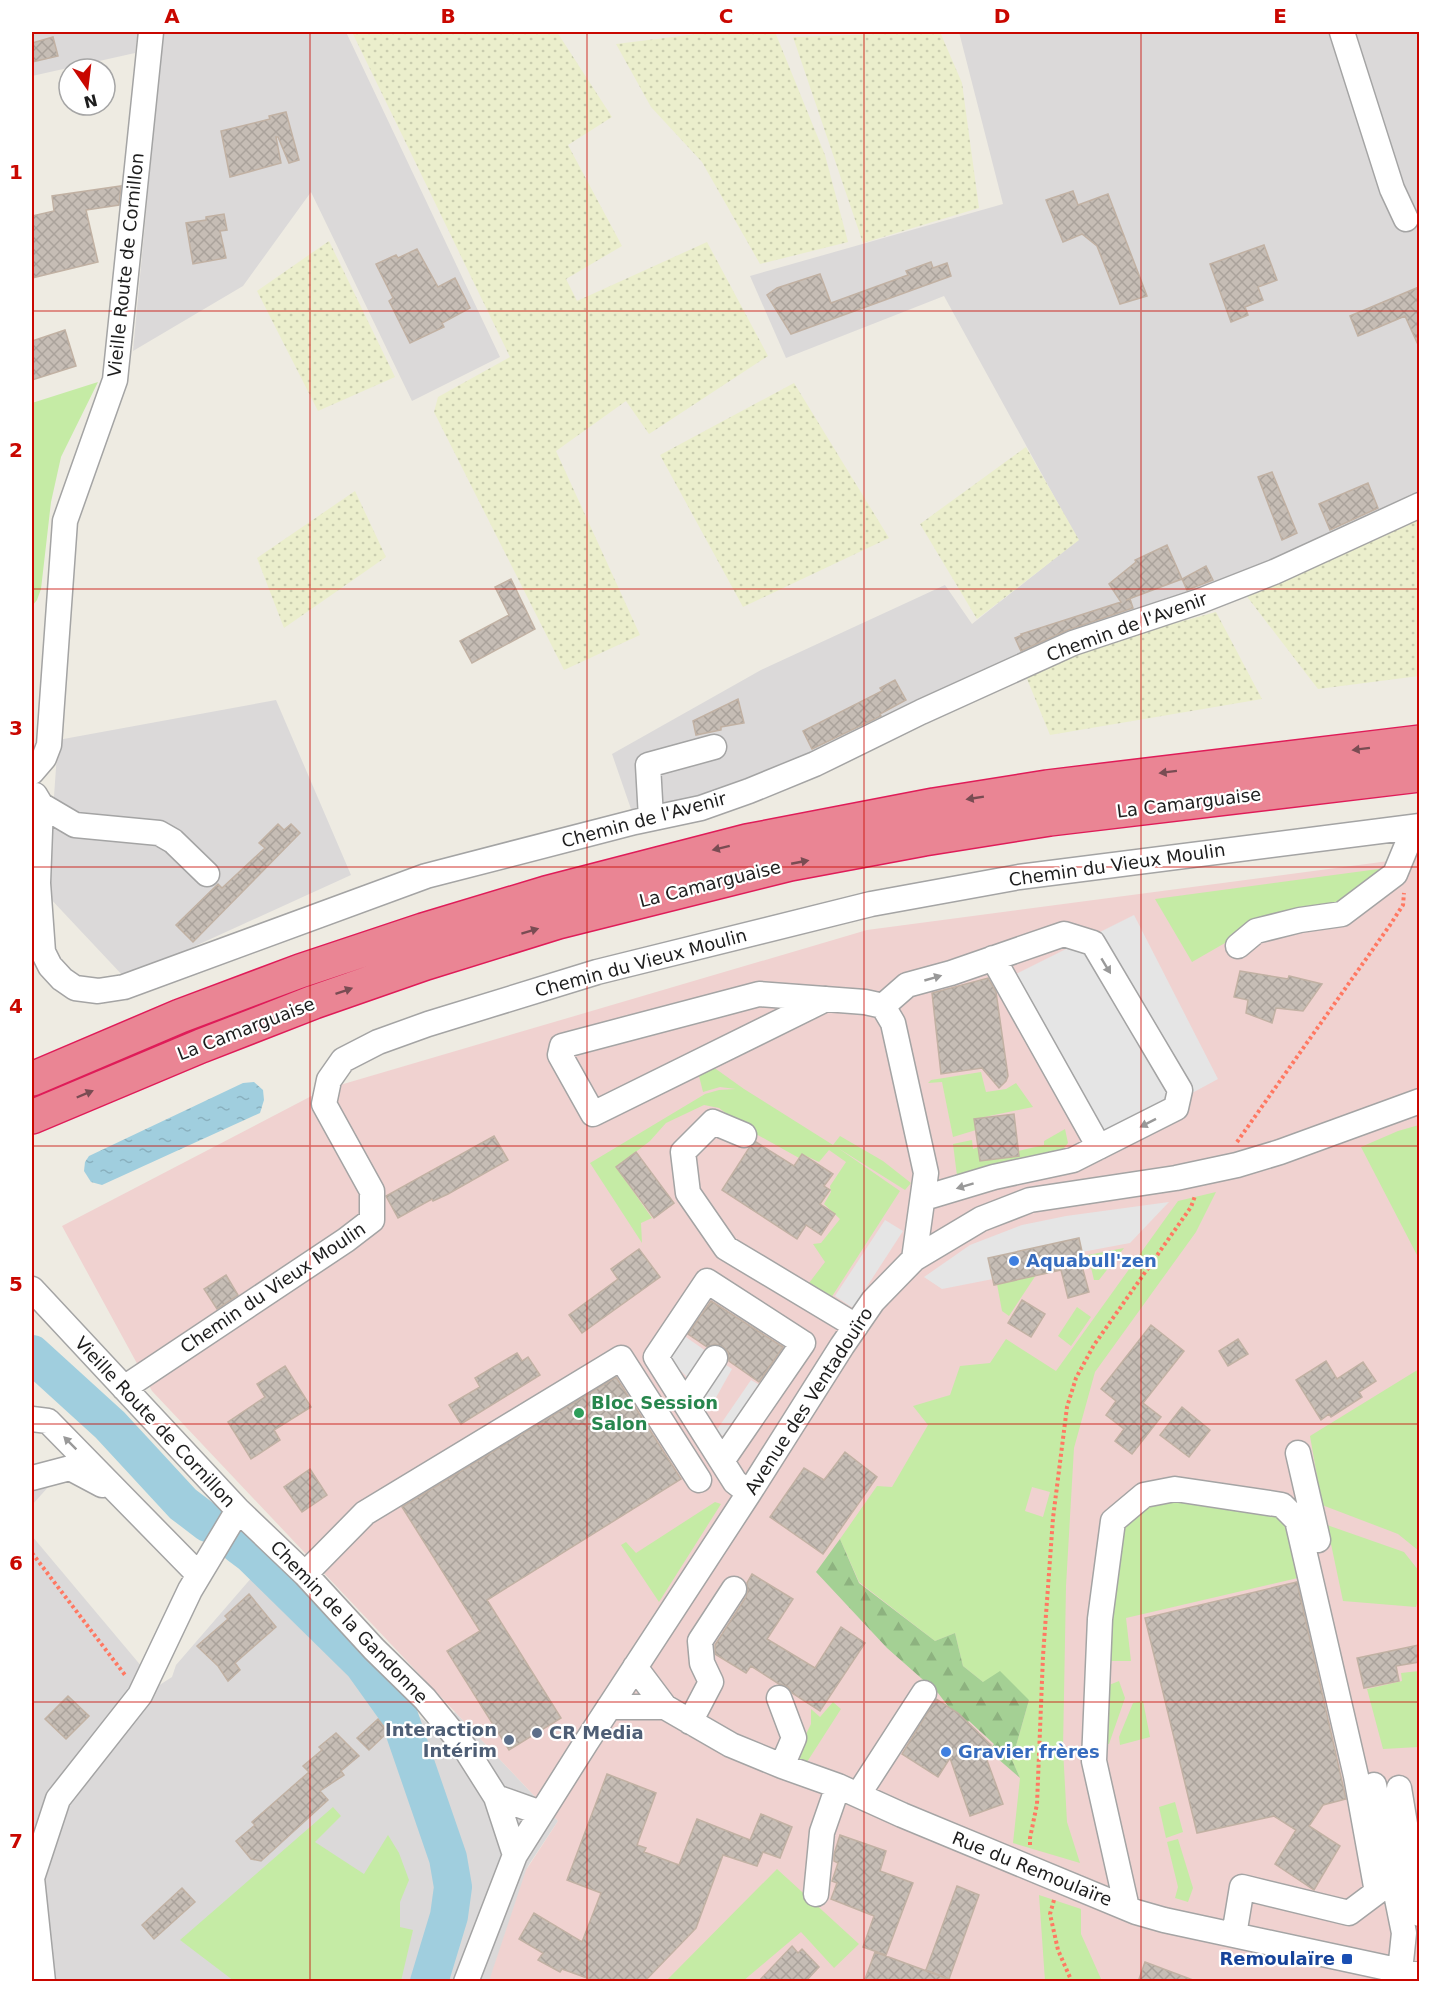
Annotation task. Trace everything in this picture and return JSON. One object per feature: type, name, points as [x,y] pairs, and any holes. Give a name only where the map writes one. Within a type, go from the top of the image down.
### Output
[{"type":"highway","name":"La Camarguaise","points":[[32,1079],[180,1016],[300,971],[411,934],[546,893],[747,841],[934,805],[1047,787],[1419,742]]},
{"type":"highway","name":"La Camarguaise","points":[[32,1118],[201,1046],[314,1002],[415,967],[558,922],[790,864],[1050,819],[1419,775]]},
{"type":"street","name":"Vieille Route de Cornillon","points":[[34,789],[49,745],[65,521],[115,380],[151,32]]},
{"type":"street","points":[[1342,32],[1392,189],[1406,219]]},
{"type":"street","name":"Chemin de l'Avenir","points":[[34,789],[35,856],[43,952],[50,966],[62,979],[75,988],[99,992],[124,987],[426,876],[651,818],[701,808],[815,764],[921,712],[1073,643],[1200,601],[1274,572],[1419,505]]},
{"type":"street","points":[[651,818],[648,765],[714,747]]},
{"type":"street","points":[[34,789],[75,825],[159,833],[173,841],[207,874]]},
{"type":"street","points":[[1238,946],[1256,931],[1300,920],[1342,914],[1395,874],[1414,827]]},
{"type":"street","name":"Chemin du Vieux Moulin","points":[[124,1388],[346,1240],[372,1220],[372,1191],[324,1104],[329,1080],[343,1060],[378,1042],[428,1024],[597,972],[871,904],[1019,877],[1414,827]]},
{"type":"street","points":[[884,1006],[907,985],[1064,934],[1093,943],[1180,1090],[1176,1108],[1073,1160],[994,1177],[924,1198]]},
{"type":"street","points":[[993,958],[1099,1147]]},
{"type":"street","points":[[826,999],[593,1114],[560,1055],[562,1046],[759,994],[826,999],[865,1002],[884,1006]]},
{"type":"street","points":[[884,1006],[893,1023],[926,1173],[914,1259]]},
{"type":"street","name":"Avenue des Ventadouïro","points":[[466,1982],[515,1855],[856,1326],[873,1301],[914,1259],[981,1219],[1030,1200],[1176,1178],[1237,1165],[1280,1152],[1419,1101]]},
{"type":"street","points":[[744,1135],[713,1122],[683,1152],[688,1193],[726,1248],[856,1326]]},
{"type":"street","points":[[722,1461],[803,1342],[707,1281],[656,1357],[735,1482],[749,1493]]},
{"type":"street","name":"Vieille Route de Cornillon","points":[[32,1289],[238,1510],[194,1583],[140,1695],[58,1799],[32,1878],[43,1982]]},
{"type":"street","points":[[305,1574],[365,1513],[621,1358],[699,1480]]},
{"type":"street","points":[[685,1403],[715,1358]]},
{"type":"street","points":[[32,1419],[48,1421],[194,1583]]},
{"type":"street","points":[[1298,1453],[1373,1779],[1410,1973]]},
{"type":"street","points":[[32,1478],[70,1468],[104,1486],[194,1583]]},
{"type":"street","points":[[1127,1908],[1094,1761],[1100,1619],[1113,1521],[1144,1495],[1175,1489],[1282,1505],[1297,1520],[1356,1776],[1377,1892],[1349,1913],[1242,1887],[1234,1935]]},
{"type":"street","name":"Chemin de la Gandonne","points":[[238,1510],[305,1574],[374,1649],[425,1699],[465,1748],[496,1797],[515,1855]]},
{"type":"street","points":[[690,1722],[711,1682],[702,1664],[700,1641],[734,1589]]},
{"type":"street","name":"Rue du Remoulaïre","points":[[635,1667],[665,1707],[731,1745],[848,1791],[1127,1908],[1164,1920],[1410,1973]]},
{"type":"street","points":[[816,1894],[822,1832],[848,1791],[924,1693]]},
{"type":"street","points":[[778,1698],[794,1738],[782,1766]]},
{"type":"street","points":[[609,1707],[665,1707]]},
{"type":"street","points":[[1399,1788],[1419,1914]]},
{"type":"street","points":[[496,1797],[542,1813]]},
{"type":"path","points":[[1237,1165],[1232,1150],[1240,1135],[1403,905],[1405,897],[1403,888],[1395,874]]},
{"type":"path","points":[[1031,1851],[1030,1838],[1037,1804],[1043,1656],[1053,1518],[1067,1407],[1076,1378],[1094,1345],[1191,1207],[1197,1191],[1189,1192]]},
{"type":"path","points":[[32,1553],[140,1695]]},
{"type":"path","points":[[1054,1898],[1050,1914],[1058,1950],[1072,1982]]},
{"type":"shaded area","points":[[32,32],[138,32],[135,53],[117,57],[57,57],[57,70],[32,76]]},
{"type":"shaded area","points":[[163,32],[346,32],[500,357],[412,401],[311,192],[243,286],[133,351]]},
{"type":"shaded area","points":[[959,32],[1419,32],[1419,499],[733,789],[631,809],[612,754],[761,670],[945,585],[972,624],[1078,540],[944,296],[786,358],[750,276],[1003,204]]},
{"type":"shaded area","points":[[276,700],[351,875],[125,978],[47,895],[58,740]]},
{"type":"shaded area","points":[[1419,857],[1419,1981],[489,1981],[526,1870],[558,1821],[152,1391],[62,1226],[323,1090],[867,930]]},
{"type":"shaded area","points":[[1134,915],[1218,1079],[1105,1140],[1016,974]]},
{"type":"shaded area","points":[[1169,1202],[1130,1243],[1082,1252],[993,1279],[942,1289],[924,1277],[970,1245],[1022,1225],[1066,1216]]},
{"type":"shaded area","points":[[885,1220],[903,1231],[853,1308],[835,1296]]},
{"type":"shaded area","points":[[680,1333],[732,1369],[709,1410],[691,1393],[687,1377],[665,1355]]},
{"type":"shaded area","points":[[751,1380],[770,1391],[734,1444],[716,1431]]},
{"type":"shaded area","points":[[32,1463],[50,1485],[32,1505]]},
{"type":"shaded area","points":[[32,1536],[158,1686],[172,1677],[176,1665],[253,1576],[434,1729],[455,1712],[558,1821],[528,1866],[490,1981],[32,1981]]},
{"type":"green space","points":[[352,32],[557,32],[612,117],[568,145],[622,246],[566,279],[577,301],[707,242],[768,356],[649,434],[626,401],[556,451],[640,635],[564,670],[434,412],[438,397],[510,357]]},
{"type":"green space","points":[[713,32],[775,32],[825,155],[848,242],[760,264],[702,162],[651,107],[616,44]]},
{"type":"green space","points":[[940,32],[962,83],[979,208],[863,243],[793,37]]},
{"type":"green space","points":[[329,241],[395,377],[318,411],[257,291]]},
{"type":"green space","points":[[98,382],[61,457],[51,502],[41,589],[32,606],[32,403]]},
{"type":"green space","points":[[794,383],[889,538],[743,607],[660,455]]},
{"type":"green space","points":[[1026,447],[1079,540],[977,619],[920,524]]},
{"type":"green space","points":[[355,491],[386,557],[284,628],[257,558]]},
{"type":"green space","points":[[1419,519],[1419,676],[1318,689],[1245,594]]},
{"type":"green space","points":[[1216,612],[1262,699],[1050,735],[1025,674],[1087,647]]},
{"type":"green space","points":[[1386,868],[1337,908],[1275,914],[1242,930],[1192,962],[1155,899]]},
{"type":"green space","points":[[709,1064],[833,1145],[840,1136],[883,1161],[911,1183],[905,1190],[838,1148],[900,1191],[831,1298],[809,1283],[825,1262],[813,1244],[821,1243],[840,1219],[824,1204],[831,1192],[830,1186],[846,1162],[829,1150],[819,1162],[802,1154],[799,1158],[747,1129],[719,1108],[704,1105],[666,1123],[650,1141],[616,1167],[652,1218],[641,1223],[642,1243],[590,1163],[705,1094],[736,1089],[720,1087],[703,1092],[697,1068]]},
{"type":"green space","points":[[981,1072],[986,1092],[1006,1089],[1016,1083],[1033,1107],[975,1119],[976,1130],[953,1137],[942,1082],[928,1083],[931,1080]]},
{"type":"green space","points":[[1420,1125],[1419,1259],[1361,1147],[1398,1131]]},
{"type":"green space","points":[[1065,1129],[1068,1143],[1060,1153],[957,1176],[953,1144],[972,1140],[973,1149],[978,1147],[980,1161],[1019,1156],[1018,1151],[1044,1145],[1044,1141]]},
{"type":"green space","points":[[1216,1192],[1196,1232],[1095,1372],[1074,1448],[1066,1586],[1063,1749],[1067,1822],[1080,1863],[1013,1843],[1020,1778],[1012,1760],[1029,1700],[983,1682],[963,1666],[955,1633],[935,1641],[859,1582],[840,1539],[877,1486],[892,1487],[928,1425],[913,1406],[950,1395],[960,1366],[990,1363],[1006,1339],[1056,1371],[1178,1201]],"holes":[[[1032,1487],[1050,1492],[1043,1517],[1025,1511]]]},
{"type":"green space","points":[[1124,1248],[1099,1280],[1094,1280],[1088,1255]]},
{"type":"green space","points":[[1036,1275],[1009,1316],[1002,1311],[997,1284]]},
{"type":"green space","points":[[1077,1307],[1091,1317],[1071,1346],[1058,1336]]},
{"type":"green space","points":[[1419,1369],[1419,1551],[1398,1534],[1322,1505],[1310,1436]]},
{"type":"green space","points":[[1167,1500],[1275,1510],[1289,1524],[1302,1577],[1126,1618],[1131,1661],[1105,1661],[1119,1538],[1139,1513]]},
{"type":"green space","points":[[715,1502],[721,1504],[659,1602],[621,1545],[626,1542],[636,1553]]},
{"type":"green space","points":[[1327,1525],[1404,1552],[1419,1571],[1419,1597],[1416,1607],[1343,1601]]},
{"type":"green space","points":[[840,1539],[859,1583],[935,1641],[955,1633],[963,1666],[983,1682],[1000,1671],[1029,1700],[1012,1760],[1020,1778],[989,1751],[994,1744],[969,1721],[963,1726],[938,1693],[887,1648],[816,1572]]},
{"type":"green space","points":[[1419,1671],[1419,1747],[1383,1749],[1367,1689],[1402,1681],[1401,1673]]},
{"type":"green space","points":[[1119,1681],[1125,1698],[1109,1744],[1099,1744],[1104,1687]]},
{"type":"green space","points":[[1143,1701],[1150,1737],[1120,1745],[1119,1737],[1133,1703]]},
{"type":"green space","points":[[833,1702],[841,1709],[807,1762],[796,1757],[811,1724],[811,1709],[820,1717]]},
{"type":"green space","points":[[1175,1802],[1183,1832],[1166,1838],[1159,1807]]},
{"type":"green space","points":[[333,1807],[341,1816],[315,1842],[364,1874],[388,1835],[399,1853],[409,1880],[400,1902],[400,1927],[413,1930],[401,1981],[234,1981],[180,1940]]},
{"type":"green space","points":[[1178,1839],[1193,1888],[1188,1902],[1175,1898],[1178,1887],[1167,1842]]},
{"type":"green space","points":[[777,1869],[859,1944],[834,1968],[801,1932],[743,1981],[665,1982]]},
{"type":"green space","points":[[1039,1895],[1081,1909],[1081,1934],[1102,1981],[1045,1981]]},
{"type":"water","points":[[254,1082],[263,1090],[264,1100],[260,1113],[102,1185],[91,1182],[84,1171],[85,1162],[89,1156],[243,1083]]},
{"type":"building","points":[[53,37],[58,56],[32,62],[32,43]]},
{"type":"building","points":[[286,112],[299,160],[289,163],[276,137],[281,163],[230,177],[221,131],[270,119],[269,116]]},
{"type":"building","points":[[121,186],[119,205],[86,210],[98,262],[32,278],[32,216],[54,211],[52,196]]},
{"type":"building","points":[[1073,191],[1078,205],[1108,194],[1147,296],[1120,304],[1097,246],[1082,234],[1063,242],[1046,200]]},
{"type":"building","points":[[224,214],[227,230],[220,231],[226,258],[193,264],[186,223]]},
{"type":"building","points":[[1264,245],[1277,280],[1258,287],[1263,300],[1245,307],[1248,315],[1231,322],[1210,264]]},
{"type":"building","points":[[417,249],[438,287],[455,278],[470,308],[442,323],[444,327],[410,343],[389,301],[393,298],[376,264],[396,255],[398,258]]},
{"type":"building","points":[[931,262],[933,268],[947,263],[951,276],[791,334],[767,295],[777,288],[820,274],[831,303],[908,275],[906,271]]},
{"type":"building","points":[[1419,287],[1419,347],[1405,316],[1358,336],[1350,316]]},
{"type":"building","points":[[65,330],[76,366],[32,380],[32,341]]},
{"type":"building","points":[[1272,472],[1297,533],[1282,540],[1258,477]]},
{"type":"building","points":[[1368,483],[1378,508],[1330,530],[1319,504]]},
{"type":"building","points":[[1167,545],[1182,579],[1126,600],[1130,599],[1133,608],[1068,630],[1021,651],[1015,638],[1021,634],[1121,602],[1109,584],[1136,562],[1135,560]]},
{"type":"building","points":[[1206,566],[1213,580],[1187,590],[1182,579]]},
{"type":"building","points":[[511,579],[535,629],[472,663],[460,641],[509,615],[495,587]]},
{"type":"building","points":[[895,680],[906,700],[880,714],[881,716],[812,749],[803,731],[882,691],[880,688]]},
{"type":"building","points":[[738,699],[744,723],[696,735],[693,721]]},
{"type":"building","points":[[278,824],[284,830],[291,824],[300,833],[193,942],[176,925],[218,884],[222,888],[265,848],[259,843]]},
{"type":"building","points":[[1240,971],[1288,979],[1289,976],[1322,984],[1303,1011],[1276,1008],[1272,1023],[1246,1013],[1248,1000],[1234,997]]},
{"type":"building","points":[[988,978],[996,992],[1008,1076],[999,1088],[982,1068],[941,1074],[932,993]]},
{"type":"building","points":[[1014,1114],[1019,1156],[980,1161],[974,1119]]},
{"type":"building","points":[[494,1136],[508,1160],[448,1194],[433,1201],[432,1199],[398,1218],[386,1196]]},
{"type":"building","points":[[756,1142],[794,1166],[802,1154],[833,1174],[824,1186],[830,1190],[820,1204],[835,1214],[821,1235],[806,1225],[797,1239],[722,1190],[749,1148]]},
{"type":"building","points":[[636,1152],[674,1203],[654,1218],[616,1167]]},
{"type":"building","points":[[1079,1238],[1085,1265],[1082,1266],[1089,1292],[1068,1298],[1061,1270],[994,1285],[988,1258]]},
{"type":"building","points":[[639,1249],[660,1277],[582,1333],[569,1315],[618,1279],[611,1269]]},
{"type":"building","points":[[226,1275],[238,1295],[217,1309],[204,1289]]},
{"type":"building","points":[[1022,1300],[1045,1314],[1031,1337],[1008,1323]]},
{"type":"building","points":[[711,1301],[783,1347],[759,1382],[729,1361],[728,1352],[723,1347],[715,1344],[707,1347],[688,1334]]},
{"type":"building","points":[[1151,1325],[1184,1351],[1143,1403],[1161,1417],[1132,1454],[1115,1441],[1124,1429],[1106,1415],[1116,1401],[1101,1389]]},
{"type":"building","points":[[1238,1339],[1248,1354],[1228,1366],[1219,1351]]},
{"type":"building","points":[[517,1353],[522,1361],[528,1357],[540,1375],[461,1424],[449,1405],[480,1387],[475,1378]]},
{"type":"building","points":[[1326,1361],[1337,1379],[1363,1362],[1376,1381],[1359,1392],[1362,1397],[1331,1417],[1329,1414],[1321,1420],[1296,1380]]},
{"type":"building","points":[[285,1366],[311,1407],[274,1430],[280,1440],[251,1459],[228,1422],[265,1397],[257,1384]]},
{"type":"building","points":[[616,1377],[681,1479],[487,1600],[561,1718],[509,1750],[447,1651],[480,1631],[402,1507]]},
{"type":"building","points":[[1182,1407],[1210,1430],[1189,1457],[1160,1435]]},
{"type":"building","points":[[845,1452],[877,1477],[823,1554],[770,1517],[804,1468],[824,1480]]},
{"type":"building","points":[[310,1469],[327,1495],[302,1512],[284,1487]]},
{"type":"building","points":[[752,1574],[793,1599],[767,1639],[815,1668],[841,1627],[865,1643],[820,1711],[792,1693],[788,1687],[779,1684],[751,1666],[746,1673],[715,1654],[715,1645],[746,1597],[747,1583]]},
{"type":"building","points":[[1297,1582],[1346,1799],[1323,1805],[1309,1826],[1340,1846],[1314,1890],[1275,1864],[1296,1830],[1274,1816],[1197,1833],[1145,1618]]},
{"type":"building","points":[[249,1594],[276,1627],[235,1663],[240,1670],[228,1681],[218,1666],[197,1646],[228,1619],[225,1616]]},
{"type":"building","points":[[1419,1645],[1419,1662],[1396,1666],[1399,1681],[1364,1688],[1357,1658]]},
{"type":"building","points":[[68,1696],[89,1716],[66,1739],[45,1719]]},
{"type":"building","points":[[936,1699],[958,1713],[991,1745],[984,1752],[1003,1804],[970,1816],[950,1758],[938,1777],[902,1754]]},
{"type":"building","points":[[378,1719],[388,1732],[369,1750],[357,1738]]},
{"type":"building","points":[[336,1733],[359,1756],[341,1771],[344,1775],[320,1791],[328,1800],[261,1861],[251,1859],[236,1841],[255,1825],[252,1822],[309,1772],[303,1766],[322,1750],[319,1747]]},
{"type":"building","points":[[607,1774],[656,1793],[637,1845],[646,1848],[644,1852],[679,1865],[697,1819],[750,1840],[761,1814],[792,1827],[780,1858],[763,1852],[757,1866],[723,1855],[696,1928],[644,1982],[598,1982],[562,1969],[560,1972],[538,1960],[543,1953],[519,1939],[534,1913],[582,1942],[601,1893],[567,1880]]},
{"type":"building","points":[[840,1835],[886,1851],[880,1871],[913,1883],[886,1955],[863,1947],[874,1916],[831,1899],[837,1883],[832,1881],[838,1863],[834,1861],[834,1854]]},
{"type":"building","points":[[957,1886],[979,1895],[949,1979],[926,1970]]},
{"type":"building","points":[[182,1888],[195,1902],[154,1939],[142,1925]]},
{"type":"building","points":[[792,1946],[798,1953],[802,1949],[819,1967],[805,1982],[758,1982]]},
{"type":"building","points":[[875,1952],[951,1980],[950,1982],[864,1982]]},
{"type":"building","points":[[1145,1962],[1193,1980],[1193,1982],[1138,1982]]},
{"type":"waterway","points":[[32,1354],[110,1425],[183,1504],[208,1523]]},
{"type":"waterway","points":[[239,1545],[251,1554],[363,1664],[398,1713],[448,1858],[453,1887],[449,1916],[429,1982]]},
{"type":"place","name":"Aquabull'zen","points":[[1014,1261]]},
{"type":"place","name":"Bloc Session Salon","points":[[579,1413]]},
{"type":"place","name":"CR Media","points":[[537,1733]]},
{"type":"place","name":"Interaction Intérim","points":[[509,1740]]},
{"type":"place","name":"Gravier frères","points":[[946,1752]]},
{"type":"place","name":"Remoulaïre","points":[[1347,1959]]}]
